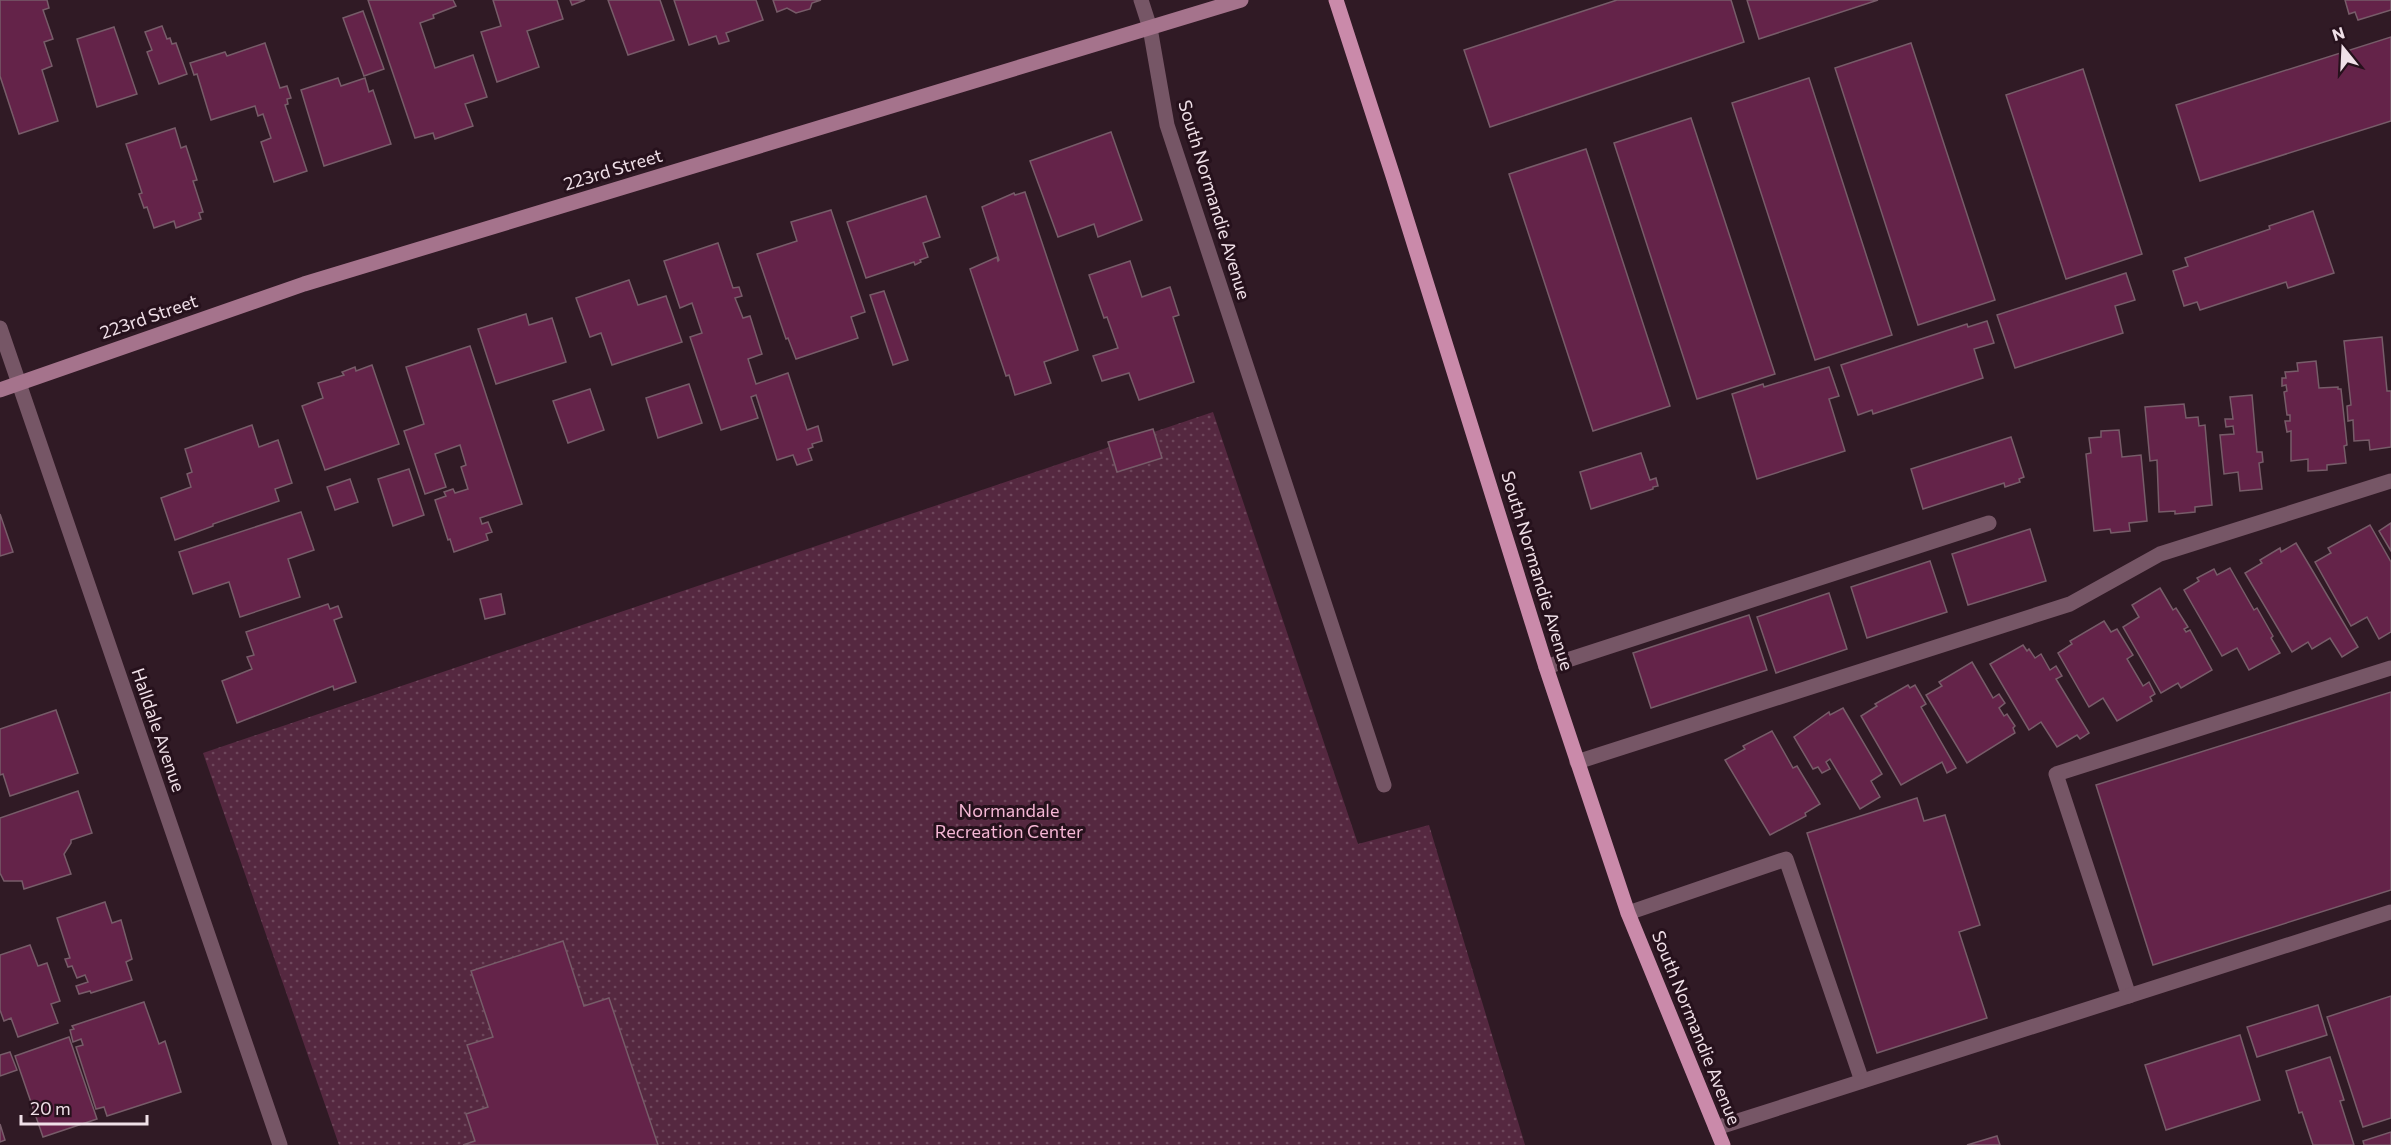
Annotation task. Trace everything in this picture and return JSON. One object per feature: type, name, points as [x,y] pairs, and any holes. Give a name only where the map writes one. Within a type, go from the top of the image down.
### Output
[{"type":"main road","name":"223rd Street","points":[[0,390],[304,284],[1241,0]]},
{"type":"main road","name":"South Normandie Avenue","points":[[1336,0],[1430,291],[1546,667],[1628,913],[1723,1145]]},
{"type":"street","name":"South Normandie Avenue","points":[[1141,0],[1149,28],[1167,125],[1384,784]]},
{"type":"street","name":"Halldale Avenue","points":[[0,328],[279,1145]]},
{"type":"street","points":[[1577,762],[2070,604],[2160,554],[2391,481]]},
{"type":"street","points":[[1546,667],[1989,523]]},
{"type":"street","points":[[2129,996],[2056,774],[2391,668]]},
{"type":"street","points":[[1628,913],[1786,859],[1862,1081]]},
{"type":"street","points":[[1716,1128],[2391,912]]},
{"type":"green space","name":"Normandale Recreation Center","points":[[1213,412],[1358,844],[1429,825],[1525,1145],[339,1145],[203,753]]},
{"type":"building","points":[[0,0],[47,0],[49,8],[43,10],[53,39],[44,42],[52,66],[42,70],[58,121],[19,134],[0,76]]},
{"type":"building","points":[[368,0],[453,0],[456,6],[420,23],[435,68],[473,55],[487,97],[465,104],[473,126],[435,139],[433,133],[415,138]]},
{"type":"building","points":[[493,0],[557,0],[563,19],[527,31],[539,67],[497,82],[481,32],[501,26]]},
{"type":"building","points":[[570,0],[585,0],[572,5]]},
{"type":"building","points":[[608,0],[660,0],[674,40],[628,55]]},
{"type":"building","points":[[674,0],[756,0],[763,20],[726,33],[729,41],[719,44],[716,36],[689,45]]},
{"type":"building","points":[[773,0],[821,0],[812,3],[810,9],[796,13],[787,8],[777,12]]},
{"type":"building","points":[[1617,0],[1731,0],[1744,42],[1490,127],[1464,50]]},
{"type":"building","points":[[1747,0],[1878,0],[1759,39]]},
{"type":"building","points":[[2345,0],[2391,0],[2391,10],[2358,20],[2355,12],[2349,14]]},
{"type":"building","points":[[363,11],[384,69],[364,76],[343,18]]},
{"type":"building","points":[[162,26],[167,39],[170,38],[172,44],[176,43],[187,74],[159,84],[147,52],[152,50],[145,32]]},
{"type":"building","points":[[114,27],[137,94],[97,107],[77,39]]},
{"type":"building","points":[[2391,37],[2391,121],[2200,181],[2176,105]]},
{"type":"building","points":[[265,43],[280,88],[287,86],[291,98],[287,99],[288,104],[285,105],[307,171],[274,182],[261,142],[271,138],[263,114],[258,116],[255,106],[211,120],[197,74],[194,75],[190,63],[225,52],[227,56]]},
{"type":"building","points":[[1911,43],[1995,300],[1918,325],[1835,68]]},
{"type":"building","points":[[2083,69],[2142,254],[2066,279],[2006,95]]},
{"type":"building","points":[[338,78],[341,86],[365,78],[369,92],[373,90],[391,144],[324,166],[301,90]]},
{"type":"building","points":[[1809,78],[1892,335],[1815,360],[1732,103]]},
{"type":"building","points":[[1691,118],[1775,374],[1697,399],[1614,143]]},
{"type":"building","points":[[175,128],[181,148],[186,146],[197,180],[193,181],[203,212],[199,213],[201,219],[176,228],[174,221],[154,228],[147,207],[144,208],[139,194],[142,193],[126,144]]},
{"type":"building","points":[[1111,132],[1142,220],[1098,237],[1094,224],[1058,237],[1030,161]]},
{"type":"building","points":[[1586,149],[1670,406],[1593,431],[1509,174]]},
{"type":"building","points":[[1025,192],[1078,350],[1044,362],[1051,383],[1015,395],[1009,375],[1006,376],[970,269],[997,257],[999,260],[982,207],[1014,193],[1015,195]]},
{"type":"building","points":[[926,196],[940,237],[923,243],[928,257],[915,265],[914,262],[866,278],[847,222]]},
{"type":"building","points":[[831,210],[865,312],[851,317],[858,338],[796,359],[788,338],[786,339],[757,254],[797,241],[791,222]]},
{"type":"building","points":[[2313,211],[2334,273],[2288,288],[2286,282],[2200,310],[2197,302],[2184,306],[2173,271],[2188,266],[2185,258],[2270,229],[2269,226]]},
{"type":"building","points":[[718,243],[733,288],[739,287],[742,296],[735,298],[743,318],[750,316],[762,354],[748,359],[756,384],[788,373],[807,430],[818,426],[822,441],[812,444],[813,447],[808,449],[812,460],[797,465],[793,455],[777,460],[756,395],[751,397],[758,418],[721,430],[690,337],[702,333],[692,303],[680,308],[664,261]]},
{"type":"building","points":[[1130,261],[1142,297],[1170,287],[1179,315],[1173,317],[1194,382],[1139,400],[1129,373],[1102,381],[1093,356],[1118,348],[1107,317],[1104,318],[1089,275]]},
{"type":"building","points":[[2126,273],[2135,300],[2115,306],[2123,333],[2015,368],[1997,315]]},
{"type":"building","points":[[629,280],[638,305],[666,296],[682,342],[612,365],[601,333],[590,337],[576,298]]},
{"type":"building","points":[[884,291],[908,360],[893,365],[870,295]]},
{"type":"building","points":[[526,314],[529,325],[552,318],[566,362],[496,384],[478,329]]},
{"type":"building","points":[[1987,321],[1994,343],[1974,349],[1983,378],[1873,414],[1872,410],[1858,415],[1841,365],[1967,324],[1968,327]]},
{"type":"building","points":[[2382,337],[2387,391],[2391,391],[2391,447],[2370,450],[2369,440],[2354,441],[2353,420],[2348,421],[2347,406],[2351,405],[2344,341]]},
{"type":"building","points":[[470,346],[522,504],[480,518],[482,524],[488,522],[492,532],[486,534],[488,540],[454,552],[435,500],[446,496],[444,492],[453,489],[455,493],[468,489],[461,467],[466,465],[460,445],[435,454],[446,487],[425,494],[404,431],[424,424],[406,367]]},
{"type":"building","points":[[2316,361],[2319,388],[2338,387],[2341,389],[2347,445],[2344,446],[2346,463],[2327,465],[2327,470],[2308,471],[2308,459],[2291,461],[2291,431],[2287,432],[2285,421],[2290,421],[2290,415],[2287,415],[2284,392],[2287,391],[2286,385],[2282,386],[2282,378],[2286,378],[2285,372],[2298,371],[2297,363]]},
{"type":"building","points":[[372,365],[399,444],[325,470],[302,406],[323,398],[318,383],[344,375],[342,372],[355,367],[356,371]]},
{"type":"building","points":[[1829,367],[1839,396],[1829,399],[1845,451],[1757,479],[1732,394],[1763,384],[1764,387]]},
{"type":"building","points":[[689,384],[702,423],[658,438],[646,398]]},
{"type":"building","points":[[590,389],[604,430],[568,443],[553,401]]},
{"type":"building","points":[[2252,395],[2257,452],[2262,452],[2263,462],[2259,463],[2262,489],[2240,491],[2238,472],[2224,474],[2220,435],[2234,434],[2233,426],[2226,427],[2225,419],[2233,419],[2230,397]]},
{"type":"building","points":[[2184,404],[2186,418],[2198,417],[2199,426],[2205,425],[2212,505],[2195,507],[2195,512],[2175,514],[2175,511],[2159,512],[2157,460],[2150,461],[2145,407]]},
{"type":"building","points":[[252,425],[259,447],[278,440],[292,483],[275,489],[279,501],[175,540],[161,498],[191,487],[187,474],[192,472],[185,449]]},
{"type":"building","points":[[1153,429],[1162,458],[1117,472],[1108,442]]},
{"type":"building","points":[[2119,430],[2122,457],[2141,455],[2147,521],[2129,523],[2130,531],[2111,533],[2110,529],[2094,531],[2086,454],[2091,453],[2089,438],[2101,437],[2101,431]]},
{"type":"building","points":[[2011,437],[2024,477],[2019,479],[2020,482],[2005,487],[2004,483],[1923,509],[1911,469]]},
{"type":"building","points":[[1641,453],[1650,480],[1656,478],[1658,486],[1591,509],[1580,472]]},
{"type":"building","points":[[409,469],[424,515],[393,526],[378,479]]},
{"type":"building","points":[[350,479],[358,502],[335,510],[327,487]]},
{"type":"building","points":[[301,512],[314,550],[288,559],[300,597],[240,617],[229,582],[193,594],[179,552]]},
{"type":"building","points":[[0,514],[13,552],[0,556]]},
{"type":"building","points":[[2391,523],[2391,551],[2379,531]]},
{"type":"building","points":[[2370,525],[2391,562],[2391,632],[2379,639],[2367,617],[2351,626],[2315,562],[2331,553],[2328,548]]},
{"type":"building","points":[[2030,529],[2046,581],[1968,605],[1952,554]]},
{"type":"building","points":[[2296,543],[2358,647],[2342,657],[2330,638],[2312,649],[2308,642],[2292,652],[2245,573],[2262,563],[2260,560],[2280,548],[2281,552]]},
{"type":"building","points":[[1930,561],[1947,612],[1867,638],[1851,587]]},
{"type":"building","points":[[2230,568],[2254,610],[2257,608],[2280,653],[2249,670],[2237,648],[2222,656],[2184,590],[2199,581],[2197,578],[2214,569],[2217,575]]},
{"type":"building","points":[[2160,588],[2173,610],[2176,608],[2188,627],[2184,629],[2186,632],[2190,630],[2212,670],[2181,688],[2178,683],[2161,693],[2123,627],[2139,617],[2132,605]]},
{"type":"building","points":[[1829,593],[1847,649],[1776,673],[1757,617]]},
{"type":"building","points":[[501,594],[505,614],[485,619],[480,599]]},
{"type":"building","points":[[328,604],[330,609],[338,606],[342,617],[334,620],[356,682],[334,690],[333,686],[237,723],[222,681],[252,669],[247,657],[254,655],[246,632]]},
{"type":"building","points":[[1749,615],[1767,670],[1651,708],[1633,653]]},
{"type":"building","points":[[2104,621],[2111,632],[2117,629],[2133,655],[2127,659],[2143,686],[2149,682],[2155,694],[2150,697],[2152,701],[2117,721],[2103,698],[2089,707],[2058,653],[2072,644],[2070,641]]},
{"type":"building","points":[[2023,645],[2035,658],[2041,654],[2050,670],[2056,666],[2062,676],[2056,679],[2089,733],[2080,739],[2077,735],[2057,747],[2041,722],[2029,730],[1990,664]]},
{"type":"building","points":[[1972,662],[1993,698],[1999,694],[2005,703],[1999,708],[2004,716],[2007,714],[2015,726],[2013,728],[2015,733],[1967,763],[1926,695],[1942,686],[1939,682]]},
{"type":"building","points":[[1908,685],[1910,688],[1915,685],[1926,704],[1921,707],[1956,768],[1947,773],[1942,762],[1901,785],[1861,716],[1877,706],[1875,704]]},
{"type":"building","points":[[2391,692],[2391,890],[2153,965],[2096,785]]},
{"type":"building","points":[[1843,708],[1882,774],[1871,781],[1880,797],[1860,809],[1830,759],[1826,762],[1830,769],[1822,773],[1818,767],[1813,769],[1794,737],[1829,712],[1830,715]]},
{"type":"building","points":[[56,710],[78,773],[10,796],[3,774],[0,775],[0,729]]},
{"type":"building","points":[[1772,731],[1793,768],[1797,766],[1820,804],[1805,813],[1806,816],[1770,835],[1725,760],[1745,749],[1743,746]]},
{"type":"building","points":[[78,791],[92,833],[71,840],[64,854],[71,874],[24,889],[22,881],[4,881],[0,873],[0,818]]},
{"type":"building","points":[[1917,798],[1924,821],[1945,815],[1980,925],[1959,932],[1987,1018],[1877,1053],[1807,833]]},
{"type":"building","points":[[105,902],[112,923],[121,920],[132,959],[126,962],[132,980],[91,993],[90,991],[79,994],[76,986],[88,982],[85,975],[77,978],[72,966],[68,967],[65,959],[70,958],[57,918]]},
{"type":"building","points":[[563,941],[584,1006],[609,998],[658,1145],[463,1145],[475,1141],[466,1114],[488,1107],[467,1045],[493,1037],[471,971]]},
{"type":"building","points":[[30,945],[38,966],[47,963],[60,1001],[51,1004],[58,1023],[18,1037],[11,1018],[4,1021],[0,1010],[0,955]]},
{"type":"building","points":[[2391,996],[2391,1118],[2363,1127],[2327,1017]]},
{"type":"building","points":[[144,1002],[159,1044],[165,1041],[181,1092],[107,1116],[104,1107],[96,1109],[76,1047],[83,1045],[81,1039],[73,1042],[70,1030],[74,1029],[72,1026]]},
{"type":"building","points":[[2318,1005],[2327,1035],[2257,1057],[2247,1027]]},
{"type":"building","points":[[2240,1035],[2260,1100],[2166,1130],[2145,1065]]},
{"type":"building","points":[[69,1037],[97,1119],[43,1137],[15,1056]]},
{"type":"building","points":[[10,1052],[17,1070],[0,1076],[0,1055]]},
{"type":"building","points":[[2330,1057],[2344,1100],[2340,1101],[2354,1145],[2313,1145],[2302,1112],[2299,1113],[2286,1071]]},
{"type":"building","points":[[0,1124],[5,1140],[0,1142]]},
{"type":"building","points":[[2391,1132],[2391,1145],[2364,1145],[2363,1141]]},
{"type":"building","points":[[1997,1136],[2000,1145],[1967,1145]]}]
